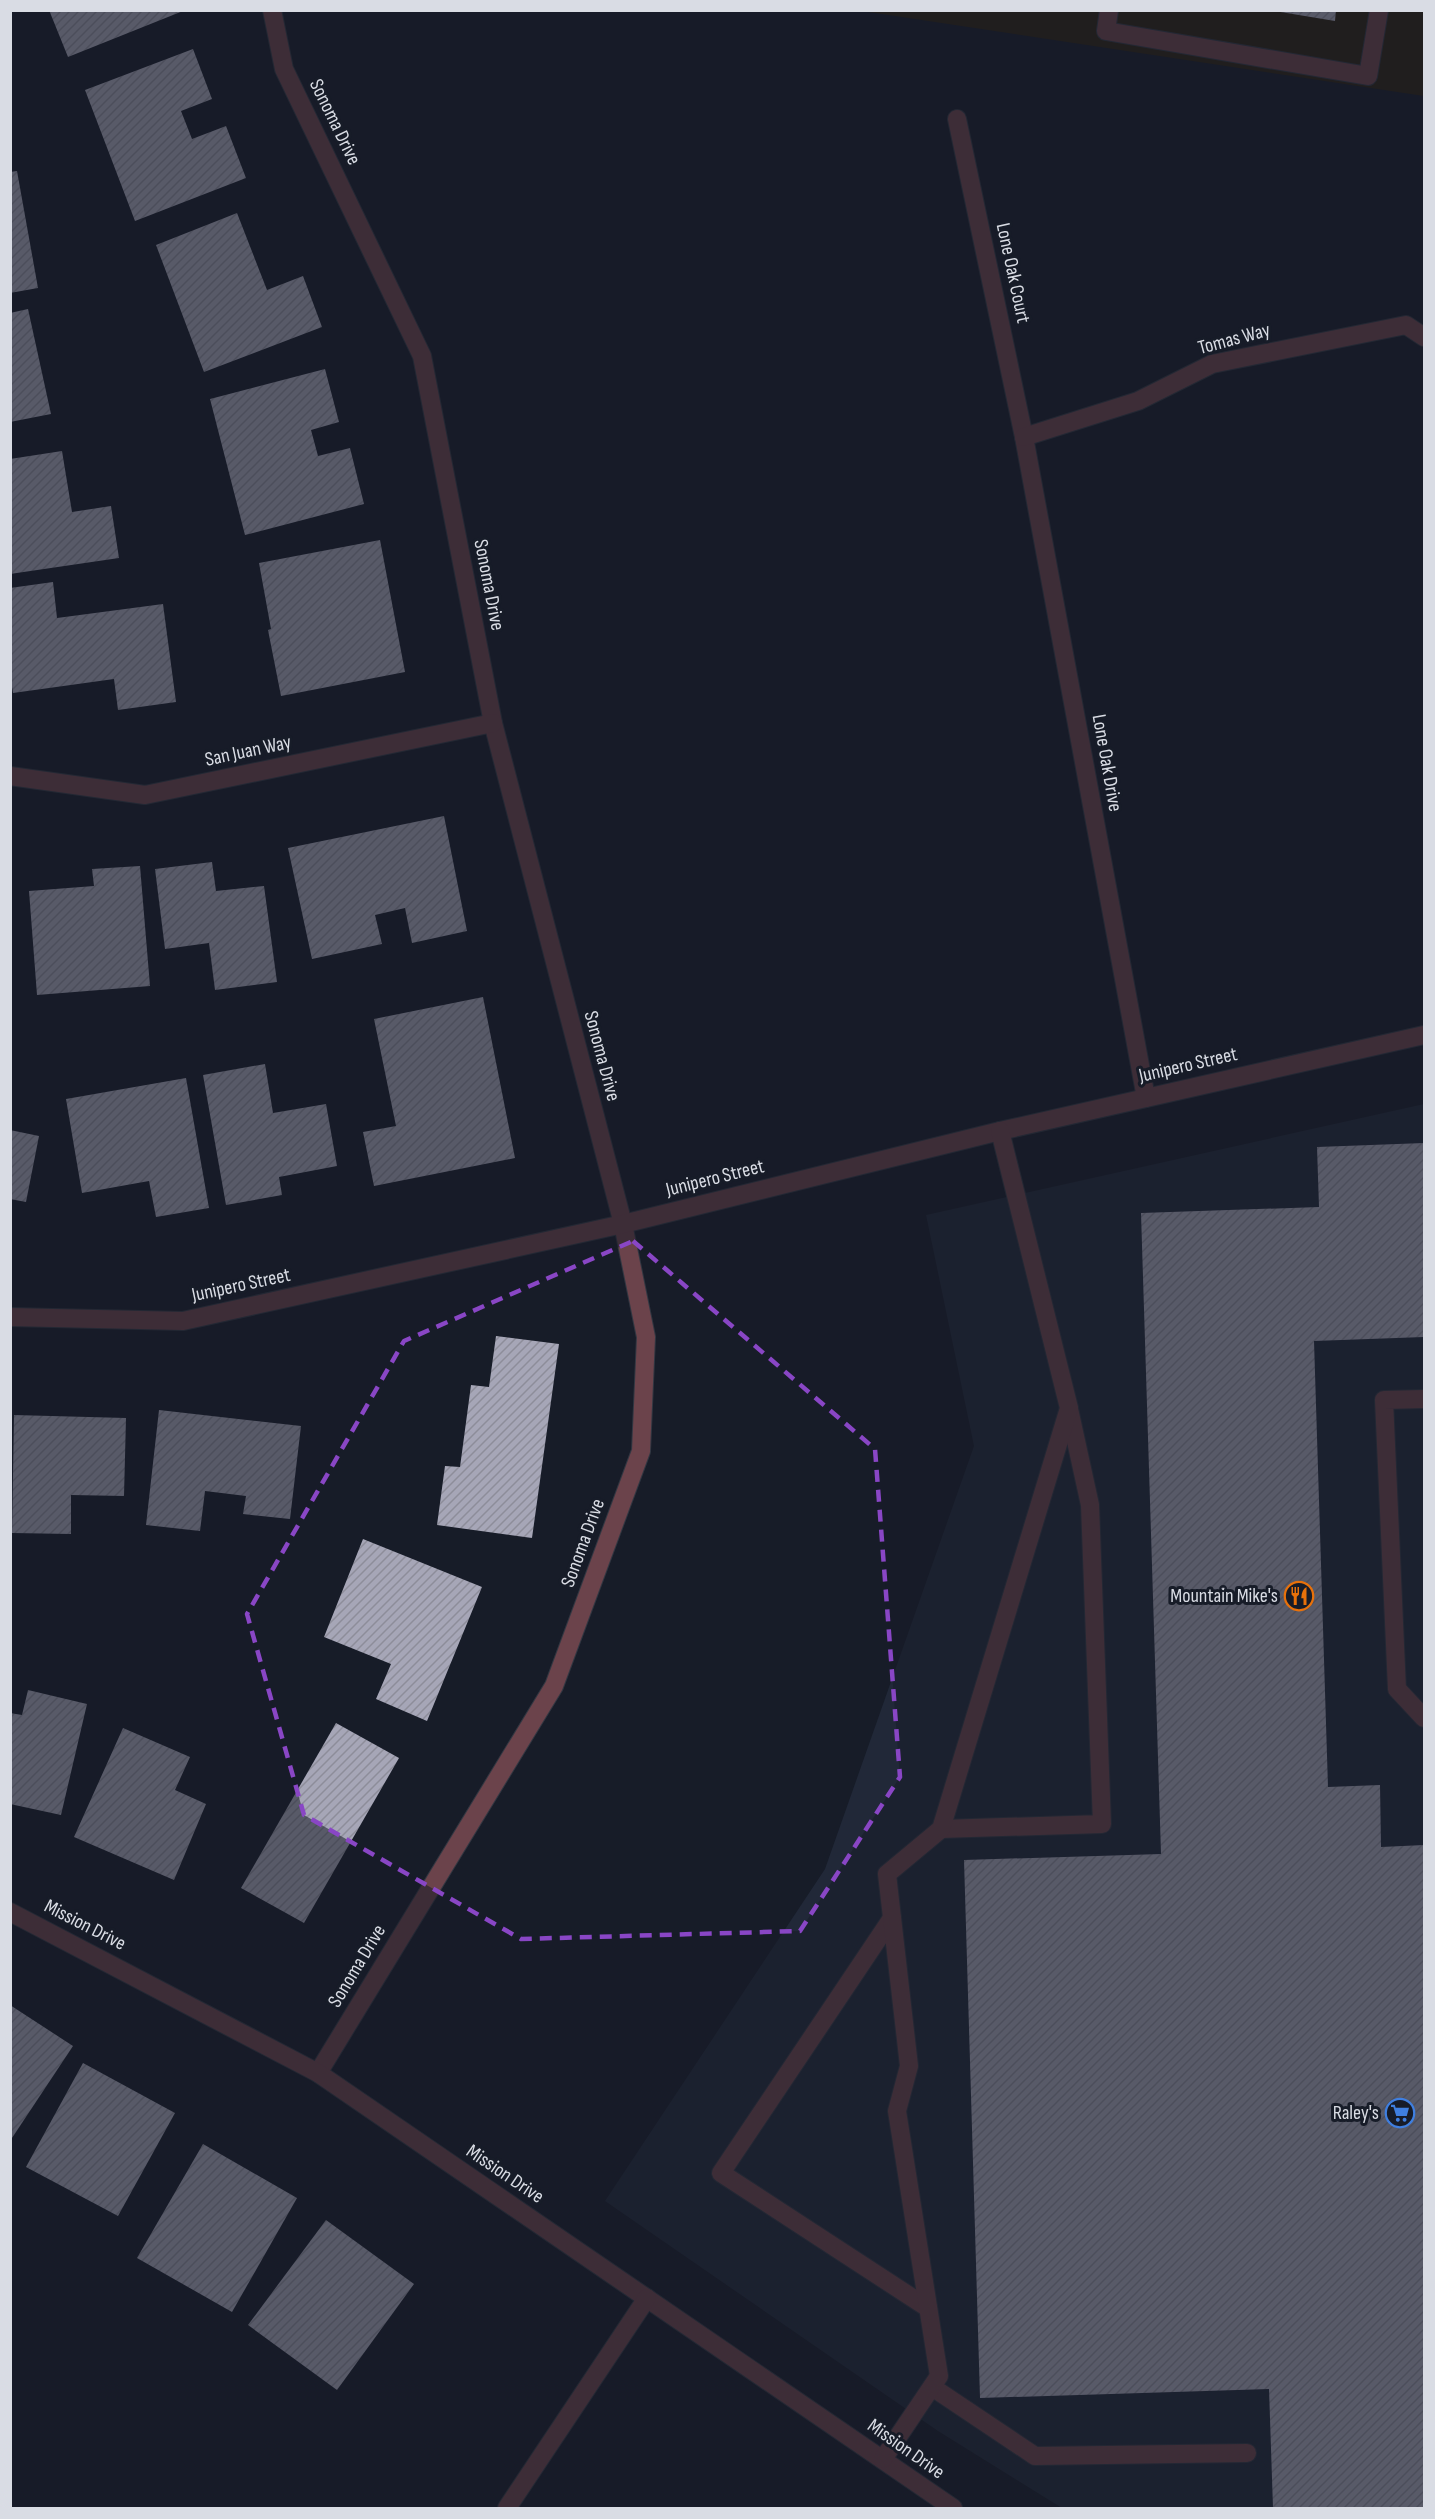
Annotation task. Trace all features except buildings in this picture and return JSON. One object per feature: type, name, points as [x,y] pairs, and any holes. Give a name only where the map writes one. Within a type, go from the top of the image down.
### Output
[{"type":"street","name":"Sonoma Drive","points":[[272,10],[284,69],[422,356],[492,723],[623,1224],[646,1337],[641,1451],[554,1686],[318,2073]]},
{"type":"street","points":[[1109,10],[1106,31],[1368,76],[1379,10]]},
{"type":"street","name":"Lone Oak Court","points":[[957,119],[1024,437]]},
{"type":"street","name":"Tomas Way","points":[[1024,437],[1138,401],[1212,364],[1406,325],[1425,337]]},
{"type":"street","name":"Lone Oak Drive","points":[[1024,437],[1146,1098]]},
{"type":"street","name":"San Juan Way","points":[[10,776],[145,795],[492,723]]},
{"type":"street","name":"Junipero Street","points":[[10,1317],[183,1321],[623,1224],[1000,1131],[1425,1035]]},
{"type":"street","points":[[941,1829],[1102,1824],[1090,1505],[1069,1408],[1000,1131]]},
{"type":"street","points":[[1425,1399],[1384,1400],[1397,1689],[1425,1718]]},
{"type":"street","points":[[883,2459],[939,2376],[897,2112],[909,2066],[887,1874],[941,1829],[1069,1408]]},
{"type":"street","name":"Mission Drive","points":[[10,1912],[318,2073],[952,2508]]},
{"type":"street","points":[[892,1918],[721,2173],[928,2308]]},
{"type":"street","points":[[507,2508],[647,2298]]},
{"type":"street","points":[[932,2387],[1035,2456],[1246,2452]]},
{"type":"highlighted area","points":[[633,1241],[875,1449],[900,1777],[800,1931],[521,1939],[304,1815],[247,1614],[404,1341]]},
{"type":"shaded area","points":[[862,11],[1424,11],[1424,96]]},
{"type":"shaded area","points":[[1424,1104],[1424,2508],[1062,2508],[938,2431],[605,2201],[825,1869],[974,1446],[926,1215]]},
{"type":"place","name":"Mountain Mike's","points":[[1299,1596]]},
{"type":"place","name":"Raley's","points":[[1400,2113]]}]
